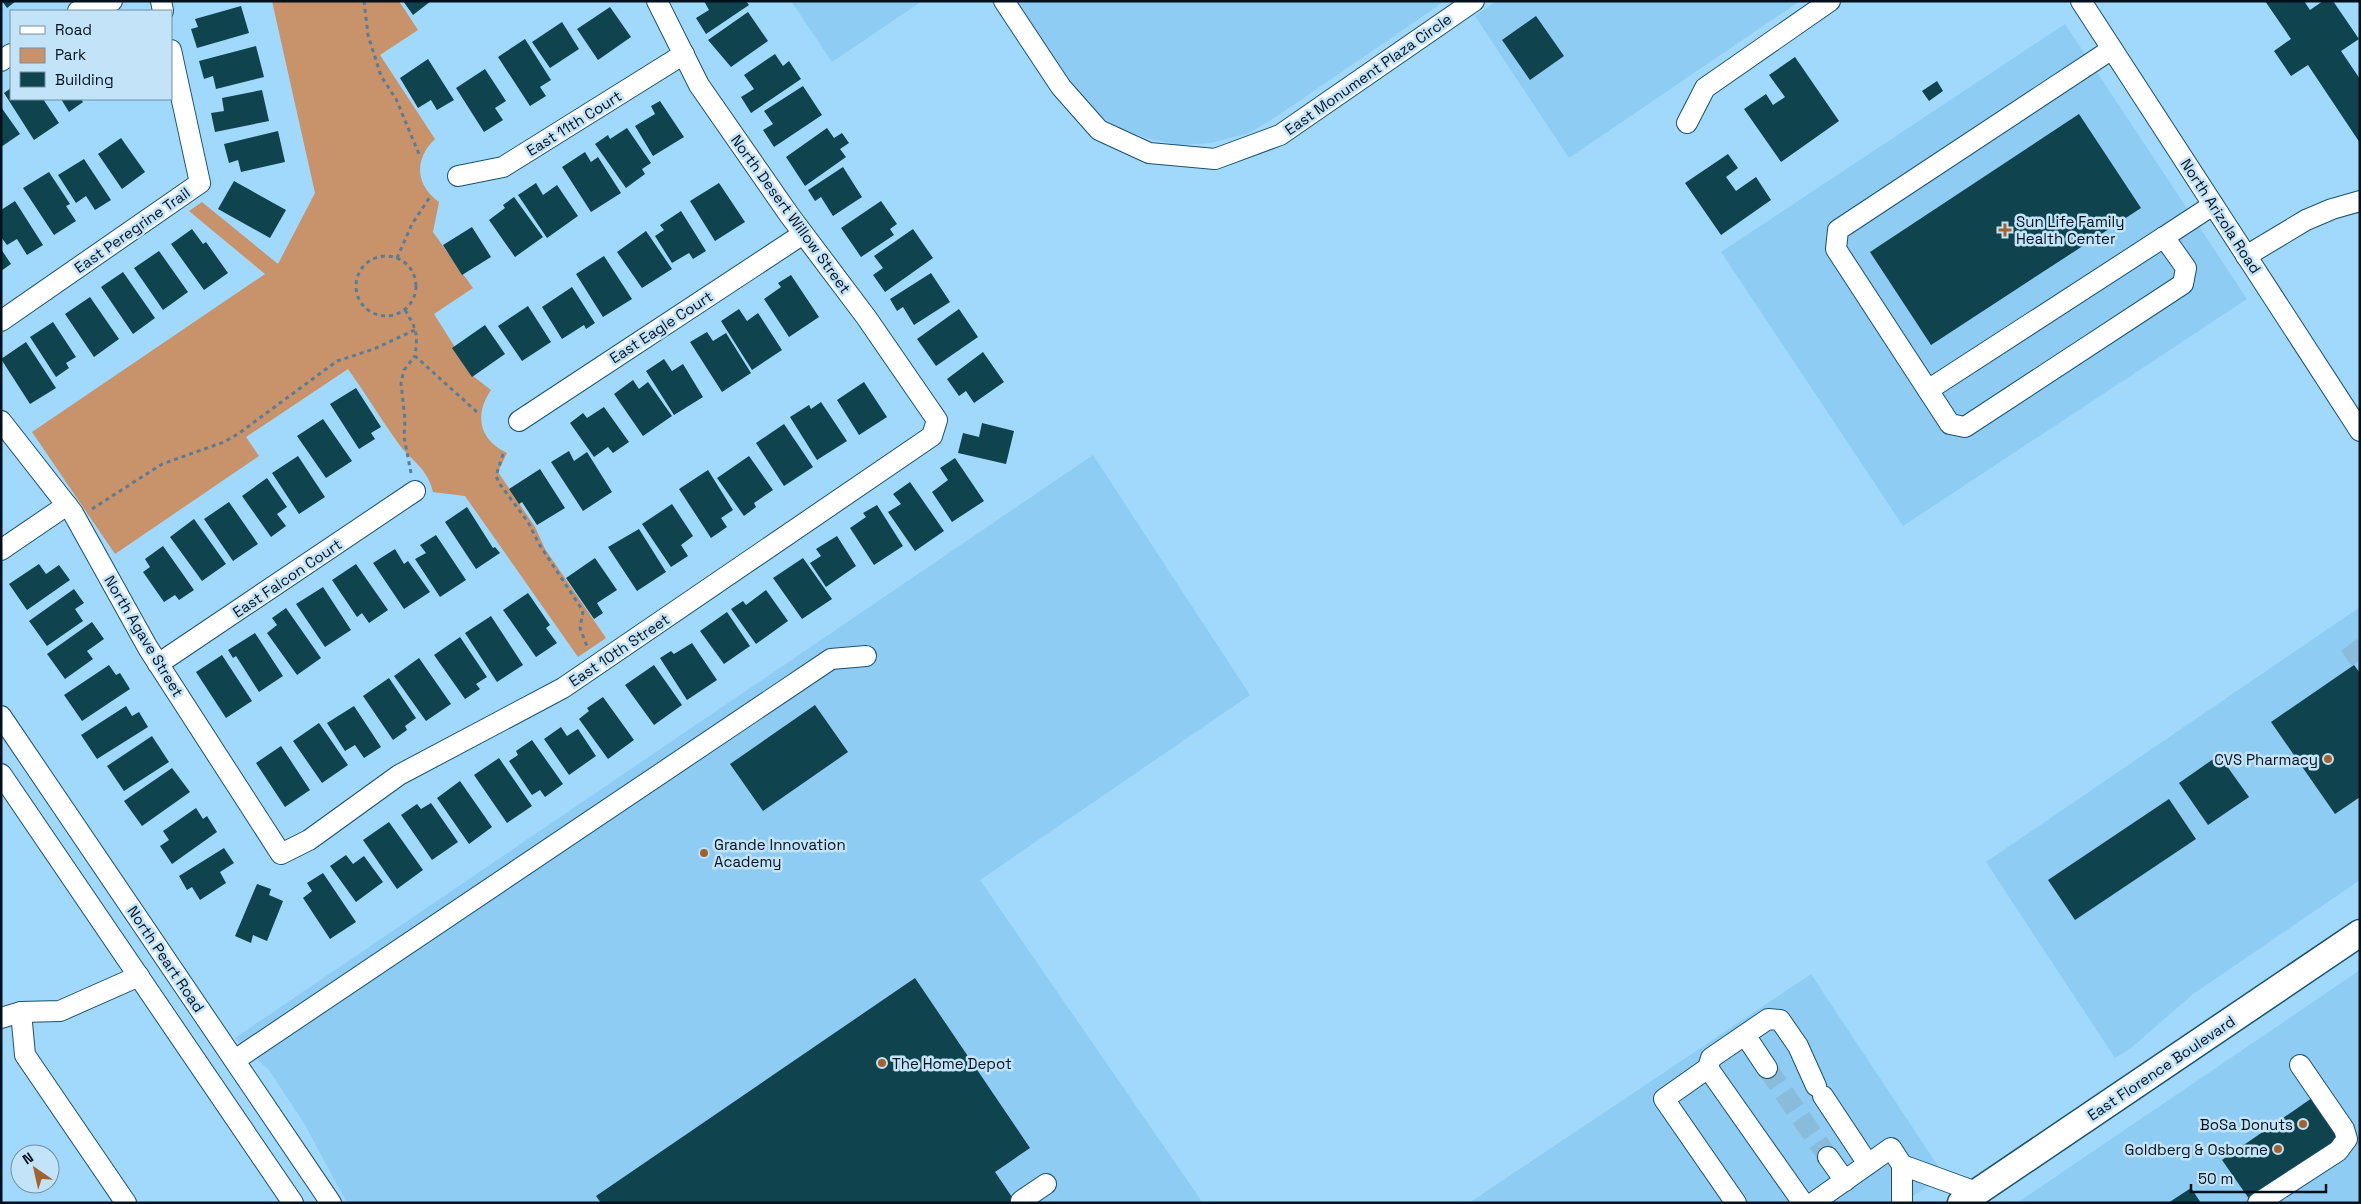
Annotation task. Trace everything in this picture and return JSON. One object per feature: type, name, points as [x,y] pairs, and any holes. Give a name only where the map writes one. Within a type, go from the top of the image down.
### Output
[{"type":"main road","name":"East Florence Boulevard","points":[[1968,1198],[2360,933]]},
{"type":"street","points":[[81,10],[112,1]]},
{"type":"street","name":"North Desert Willow Street","points":[[657,1],[699,85],[803,234],[866,317],[937,420]]},
{"type":"street","name":"East Monument Plaza Circle","points":[[1004,1],[1061,87],[1099,130],[1149,153],[1214,159],[1280,135],[1474,1]]},
{"type":"street","points":[[1686,123],[1705,88],[1830,1]]},
{"type":"street","name":"North Arizola Road","points":[[2082,1],[2360,431]]},
{"type":"street","points":[[2112,49],[1838,230],[1836,249],[1950,424],[1965,427],[2183,284],[2186,268],[2164,237]]},
{"type":"street","name":"East 11th Court","points":[[458,176],[504,167],[684,54]]},
{"type":"street","name":"East Peregrine Trail","points":[[1,321],[200,183],[172,55]]},
{"type":"street","points":[[2246,256],[2306,220],[2332,209],[2360,201]]},
{"type":"street","points":[[1928,390],[2213,204]]},
{"type":"street","name":"East Eagle Court","points":[[519,421],[803,234]]},
{"type":"street","name":"East 10th Street","points":[[281,854],[309,840],[399,775],[563,688],[932,436],[937,420]]},
{"type":"street","name":"North Agave Street","points":[[1,421],[67,505],[158,664],[281,854]]},
{"type":"street","name":"East Falcon Court","points":[[158,664],[415,491]]},
{"type":"street","points":[[1,550],[67,505]]},
{"type":"street","points":[[235,1060],[831,659],[866,656]]},
{"type":"street","name":"North Peart Road","points":[[1,716],[331,1203]]},
{"type":"street","points":[[1,774],[293,1203]]},
{"type":"street","points":[[1,1018],[21,1012],[60,1011],[139,976]]},
{"type":"street","points":[[21,1012],[25,1055],[126,1203]]},
{"type":"street","points":[[1736,1203],[1664,1099],[1708,1068],[1712,1058],[1768,1019],[1780,1020],[1798,1046],[1819,1091],[1868,1164]]},
{"type":"street","points":[[1744,1035],[1767,1068]]},
{"type":"street","points":[[2258,1203],[2338,1151],[2348,1139],[2344,1129],[2300,1064]]},
{"type":"street","points":[[1708,1068],[1803,1203]]},
{"type":"street","points":[[1813,1203],[1891,1148],[1902,1165],[1968,1198]]},
{"type":"street","points":[[1828,1157],[1845,1181]]},
{"type":"street","points":[[1902,1165],[1902,1203]]},
{"type":"street","points":[[1021,1200],[1046,1184]]},
{"type":"path","points":[[364,1],[368,35],[381,76],[396,99],[419,154]]},
{"type":"path","points":[[397,258],[412,224],[430,197]]},
{"type":"path","points":[[385,256],[397,258],[410,268],[417,285],[411,303],[405,310],[395,315],[385,316],[375,314],[366,308],[356,290],[361,270],[368,262],[385,256]]},
{"type":"path","points":[[405,310],[417,330],[418,337],[415,356],[404,370],[401,383],[407,456]]},
{"type":"path","points":[[89,511],[162,464],[224,442],[238,434],[337,361],[374,349],[417,330]]},
{"type":"path","points":[[415,356],[477,412]]},
{"type":"path","points":[[503,454],[496,476],[499,483],[523,515],[539,544],[583,610],[580,628],[587,647]]},
{"type":"shaded area","points":[[791,1],[922,1],[832,62]]},
{"type":"shaded area","points":[[1013,1],[1445,1],[1276,117],[1249,133],[1211,143],[1178,145],[1146,138],[1119,128],[1092,111],[1069,86]]},
{"type":"shaded area","points":[[1496,1],[1800,1],[1569,158],[1475,16]]},
{"type":"shaded area","points":[[2065,24],[2247,299],[1903,526],[1721,252]]},
{"type":"shaded area","name":"Grande Innovation Academy","points":[[1093,455],[1250,695],[980,880],[1203,1203],[347,1203],[305,1125],[269,1070],[235,1038]]},
{"type":"shaded area","points":[[2360,607],[2360,880],[2193,994],[2131,1048],[2115,1058],[1986,862]]},
{"type":"shaded area","points":[[2360,970],[2360,1203],[2017,1203]]},
{"type":"shaded area","points":[[1811,974],[1944,1175],[1903,1203],[1469,1203]]},
{"type":"green space","points":[[272,1],[399,1],[418,30],[380,55],[435,139],[423,155],[420,172],[425,188],[439,202],[433,232],[473,288],[434,314],[473,376],[491,390],[482,409],[481,417],[485,434],[490,441],[507,453],[498,472],[535,527],[545,549],[606,638],[578,657],[465,496],[433,492],[427,476],[403,450],[348,369],[246,437],[259,456],[115,554],[32,432],[265,274],[189,211],[202,202],[278,264],[315,193]]},
{"type":"building","points":[[2,1],[16,1],[7,8]]},
{"type":"building","points":[[403,1],[431,1],[413,15]]},
{"type":"building","points":[[704,1],[746,1],[749,5],[706,34],[696,18],[709,10]]},
{"type":"building","points":[[2265,1],[2304,1],[2310,10],[2323,1],[2333,1],[2359,39],[2341,51],[2360,79],[2360,143],[2308,65],[2291,76],[2274,51],[2291,39]]},
{"type":"building","points":[[241,6],[249,33],[197,48],[191,29],[198,27],[195,19]]},
{"type":"building","points":[[610,7],[631,37],[598,60],[577,29]]},
{"type":"building","points":[[748,12],[768,41],[731,67],[708,40]]},
{"type":"building","points":[[1536,16],[1564,56],[1530,80],[1502,40]]},
{"type":"building","points":[[562,22],[579,49],[550,68],[532,42]]},
{"type":"building","points":[[525,39],[551,80],[540,87],[546,96],[530,106],[498,57]]},
{"type":"building","points":[[256,46],[264,77],[216,89],[213,76],[204,79],[199,61]]},
{"type":"building","points":[[775,54],[783,66],[789,61],[801,79],[751,113],[741,97],[754,89],[744,75]]},
{"type":"building","points":[[1795,57],[1839,121],[1781,162],[1744,109],[1766,94],[1773,105],[1785,97],[1769,75]]},
{"type":"building","points":[[428,59],[454,100],[437,110],[431,100],[418,108],[400,78]]},
{"type":"building","points":[[485,69],[506,101],[495,108],[503,120],[484,132],[456,88]]},
{"type":"building","points":[[1937,81],[1943,91],[1929,101],[1922,91]]},
{"type":"building","points":[[803,86],[822,115],[774,147],[763,130],[773,124],[764,111]]},
{"type":"building","points":[[10,89],[10,100],[44,100],[59,123],[34,140],[4,93]]},
{"type":"building","points":[[262,90],[269,121],[215,132],[211,113],[224,111],[222,98]]},
{"type":"building","points":[[62,100],[82,100],[83,102],[69,112]]},
{"type":"building","points":[[660,101],[684,137],[653,156],[635,126],[655,114],[651,106]]},
{"type":"building","points":[[1,107],[20,134],[1,147]]},
{"type":"building","name":"Sun Life Family Health Center","points":[[2079,114],[2141,208],[1931,345],[1870,252]]},
{"type":"building","points":[[627,128],[651,163],[642,169],[645,174],[626,188],[595,144],[608,135],[610,139]]},
{"type":"building","points":[[827,128],[834,138],[842,133],[849,143],[840,149],[846,157],[805,186],[786,157]]},
{"type":"building","points":[[278,131],[285,162],[241,172],[238,160],[229,163],[224,144]]},
{"type":"building","points":[[121,138],[145,172],[122,189],[98,154]]},
{"type":"building","points":[[585,152],[591,162],[598,157],[621,193],[591,212],[562,167]]},
{"type":"building","points":[[1728,154],[1738,168],[1726,177],[1736,191],[1756,177],[1771,200],[1721,235],[1685,183]]},
{"type":"building","points":[[84,159],[111,200],[95,210],[86,196],[76,203],[58,175]]},
{"type":"building","points":[[843,167],[862,197],[833,216],[821,197],[815,201],[808,190]]},
{"type":"building","points":[[49,172],[70,204],[66,206],[76,221],[54,235],[23,188]]},
{"type":"building","points":[[234,181],[286,210],[270,238],[218,209]]},
{"type":"building","points":[[536,183],[543,195],[557,185],[578,216],[547,238],[518,195]]},
{"type":"building","points":[[719,183],[745,222],[715,241],[690,201]]},
{"type":"building","points":[[514,197],[543,237],[515,257],[489,220],[505,208],[503,205]]},
{"type":"building","points":[[15,201],[43,245],[27,255],[17,239],[7,245],[1,237],[1,210]]},
{"type":"building","points":[[881,201],[897,224],[890,229],[894,235],[861,257],[841,228]]},
{"type":"building","points":[[681,211],[706,251],[693,259],[689,253],[672,263],[655,236],[664,230],[660,225]]},
{"type":"building","points":[[472,227],[491,257],[462,275],[443,245]]},
{"type":"building","points":[[192,229],[203,244],[206,242],[228,273],[204,290],[171,244]]},
{"type":"building","points":[[913,229],[933,258],[885,292],[873,275],[883,268],[874,256]]},
{"type":"building","points":[[646,231],[672,269],[642,288],[617,252]]},
{"type":"building","points":[[1,249],[11,264],[1,271]]},
{"type":"building","points":[[159,251],[188,292],[163,310],[134,268]]},
{"type":"building","points":[[604,256],[632,299],[603,317],[576,274]]},
{"type":"building","points":[[123,272],[155,318],[133,334],[101,287]]},
{"type":"building","points":[[931,273],[950,302],[914,325],[903,307],[897,311],[890,299]]},
{"type":"building","points":[[791,275],[819,317],[789,337],[764,299],[781,287],[778,283]]},
{"type":"building","points":[[572,287],[595,323],[586,329],[584,325],[562,339],[542,307]]},
{"type":"building","points":[[90,297],[119,339],[94,357],[65,314]]},
{"type":"building","points":[[528,306],[551,342],[522,361],[498,326]]},
{"type":"building","points":[[739,309],[747,321],[758,313],[782,350],[752,370],[721,321]]},
{"type":"building","points":[[959,309],[978,337],[936,366],[917,339]]},
{"type":"building","points":[[53,322],[76,357],[66,363],[69,368],[56,377],[30,337]]},
{"type":"building","points":[[485,325],[505,354],[472,377],[452,348]]},
{"type":"building","points":[[707,332],[713,341],[726,333],[751,373],[722,392],[690,342]]},
{"type":"building","points":[[26,342],[56,388],[30,404],[1,359]]},
{"type":"building","points":[[983,352],[1004,382],[974,403],[966,391],[959,396],[947,379]]},
{"type":"building","points":[[664,359],[672,371],[683,364],[703,397],[674,415],[646,371]]},
{"type":"building","points":[[633,380],[639,389],[648,382],[672,416],[643,436],[614,394]]},
{"type":"building","points":[[864,382],[887,417],[859,435],[837,400]]},
{"type":"building","points":[[356,388],[381,427],[371,433],[375,439],[359,449],[330,404]]},
{"type":"building","points":[[821,402],[847,441],[817,460],[790,417],[809,405],[811,409]]},
{"type":"building","points":[[604,407],[629,442],[613,453],[608,447],[594,457],[570,423],[583,413],[587,418]]},
{"type":"building","points":[[323,419],[352,461],[326,478],[297,436]]},
{"type":"building","points":[[982,423],[1014,431],[1006,464],[958,453],[963,433],[979,437]]},
{"type":"building","points":[[784,424],[813,467],[784,486],[756,443]]},
{"type":"building","points":[[569,451],[574,461],[587,452],[612,492],[583,511],[551,462]]},
{"type":"building","points":[[298,456],[325,497],[299,514],[272,473]]},
{"type":"building","points":[[749,456],[773,490],[754,503],[756,507],[744,516],[717,478]]},
{"type":"building","points":[[955,458],[984,501],[952,522],[932,492],[948,480],[940,468]]},
{"type":"building","points":[[540,469],[565,508],[537,525],[522,502],[519,504],[509,489]]},
{"type":"building","points":[[708,470],[733,510],[721,518],[727,527],[711,538],[679,489]]},
{"type":"building","points":[[267,478],[287,507],[277,514],[286,526],[271,537],[242,496]]},
{"type":"building","points":[[910,482],[944,531],[915,551],[888,512],[901,504],[893,494]]},
{"type":"building","points":[[229,502],[258,544],[233,561],[204,519]]},
{"type":"building","points":[[672,504],[693,536],[681,545],[688,556],[671,567],[642,524]]},
{"type":"building","points":[[877,505],[903,546],[874,565],[850,528],[866,517],[863,513]]},
{"type":"building","points":[[467,507],[493,548],[495,547],[500,553],[476,569],[445,522]]},
{"type":"building","points":[[194,519],[226,564],[202,581],[170,537]]},
{"type":"building","points":[[639,529],[666,572],[637,591],[608,547]]},
{"type":"building","points":[[436,535],[466,580],[440,597],[415,559],[426,553],[420,545]]},
{"type":"building","points":[[837,536],[856,566],[826,587],[810,563],[821,556],[816,549]]},
{"type":"building","points":[[163,546],[194,590],[179,600],[175,595],[164,602],[143,572],[150,567],[145,559]]},
{"type":"building","points":[[395,549],[404,564],[408,561],[430,592],[404,609],[373,563]]},
{"type":"building","points":[[595,558],[617,590],[597,603],[603,613],[594,619],[566,578]]},
{"type":"building","points":[[803,558],[832,599],[802,619],[773,578]]},
{"type":"building","points":[[39,564],[46,574],[59,565],[70,580],[27,610],[9,584]]},
{"type":"building","points":[[356,564],[388,610],[369,623],[362,613],[357,617],[332,580]]},
{"type":"building","points":[[323,587],[351,630],[325,647],[296,604]]},
{"type":"building","points":[[74,589],[84,603],[75,609],[83,621],[47,646],[29,621]]},
{"type":"building","points":[[766,590],[788,621],[756,644],[731,609],[743,601],[746,605]]},
{"type":"building","points":[[528,593],[550,625],[546,628],[557,643],[536,657],[503,610]]},
{"type":"building","points":[[286,608],[321,658],[297,675],[267,633],[277,625],[272,618]]},
{"type":"building","points":[[727,612],[750,646],[724,664],[700,631]]},
{"type":"building","points":[[491,616],[523,665],[497,682],[465,633]]},
{"type":"building","points":[[92,622],[104,639],[87,651],[93,659],[65,679],[47,654]]},
{"type":"building","points":[[255,633],[283,676],[259,692],[236,656],[233,658],[228,650]]},
{"type":"building","points":[[460,637],[487,677],[476,684],[480,689],[465,699],[434,655]]},
{"type":"building","points":[[692,643],[717,680],[687,700],[660,658],[671,651],[674,654]]},
{"type":"building","points":[[222,655],[252,701],[226,718],[196,672]]},
{"type":"building","points":[[419,658],[451,704],[426,721],[394,676]]},
{"type":"building","points":[[109,665],[116,675],[120,673],[130,689],[82,721],[64,695]]},
{"type":"building","points":[[654,665],[682,705],[654,725],[625,685]]},
{"type":"building","name":"CVS Pharmacy","points":[[2354,665],[2360,673],[2360,797],[2335,814],[2271,722]]},
{"type":"building","points":[[389,678],[416,718],[405,726],[407,730],[393,740],[363,696]]},
{"type":"building","points":[[603,697],[634,740],[608,759],[579,719],[589,711],[587,708]]},
{"type":"building","points":[[815,705],[848,752],[763,811],[730,764]]},
{"type":"building","points":[[126,706],[132,716],[139,712],[148,727],[97,759],[81,735]]},
{"type":"building","points":[[354,706],[381,747],[364,758],[355,745],[345,751],[327,723]]},
{"type":"building","points":[[319,723],[348,765],[322,783],[293,741]]},
{"type":"building","points":[[561,727],[567,736],[578,729],[596,756],[569,775],[544,739]]},
{"type":"building","points":[[152,736],[169,762],[124,791],[107,766]]},
{"type":"building","points":[[532,740],[563,784],[545,797],[540,790],[532,795],[509,761],[518,755],[516,751]]},
{"type":"building","points":[[281,746],[310,790],[285,807],[256,763]]},
{"type":"building","points":[[2219,755],[2249,797],[2208,825],[2179,783]]},
{"type":"building","points":[[499,758],[532,806],[507,823],[474,775]]},
{"type":"building","points":[[172,768],[190,792],[142,826],[124,801]]},
{"type":"building","points":[[460,781],[492,827],[469,844],[437,798]]},
{"type":"building","points":[[2169,799],[2196,839],[2075,920],[2048,880]]},
{"type":"building","points":[[431,803],[458,842],[432,860],[401,815],[417,804],[421,809]]},
{"type":"building","points":[[196,808],[203,819],[207,816],[217,832],[172,864],[160,846],[169,840],[163,831]]},
{"type":"building","points":[[389,822],[423,870],[397,889],[363,840]]},
{"type":"building","points":[[224,848],[234,863],[220,872],[226,883],[200,900],[192,887],[187,890],[179,876]]},
{"type":"building","points":[[346,855],[353,864],[364,856],[383,882],[356,902],[330,866]]},
{"type":"building","points":[[323,873],[356,922],[330,939],[303,898],[312,891],[307,883]]},
{"type":"building","points":[[257,884],[271,889],[269,895],[283,901],[267,941],[253,935],[251,943],[235,936]]},
{"type":"building","name":"The Home Depot","points":[[915,978],[1030,1148],[995,1172],[1016,1203],[601,1203],[596,1196]]},
{"type":"building","points":[[2312,1098],[2342,1140],[2252,1203],[2222,1160]]},
{"type":"building","points":[[2191,1188],[2201,1203],[2168,1203]]},
{"type":"tunnel","points":[[2349,645],[2360,660]]},
{"type":"tunnel","points":[[1767,1068],[1828,1157]]},
{"type":"place","name":"Sun Life Family Health Center","points":[[2005,230]]},
{"type":"place","name":"CVS Pharmacy","points":[[2328,759]]},
{"type":"place","name":"Grande Innovation Academy","points":[[704,853]]},
{"type":"place","name":"The Home Depot","points":[[882,1063]]},
{"type":"place","name":"BoSa Donuts","points":[[2303,1124]]},
{"type":"place","name":"Goldberg & Osborne","points":[[2278,1149]]}]
